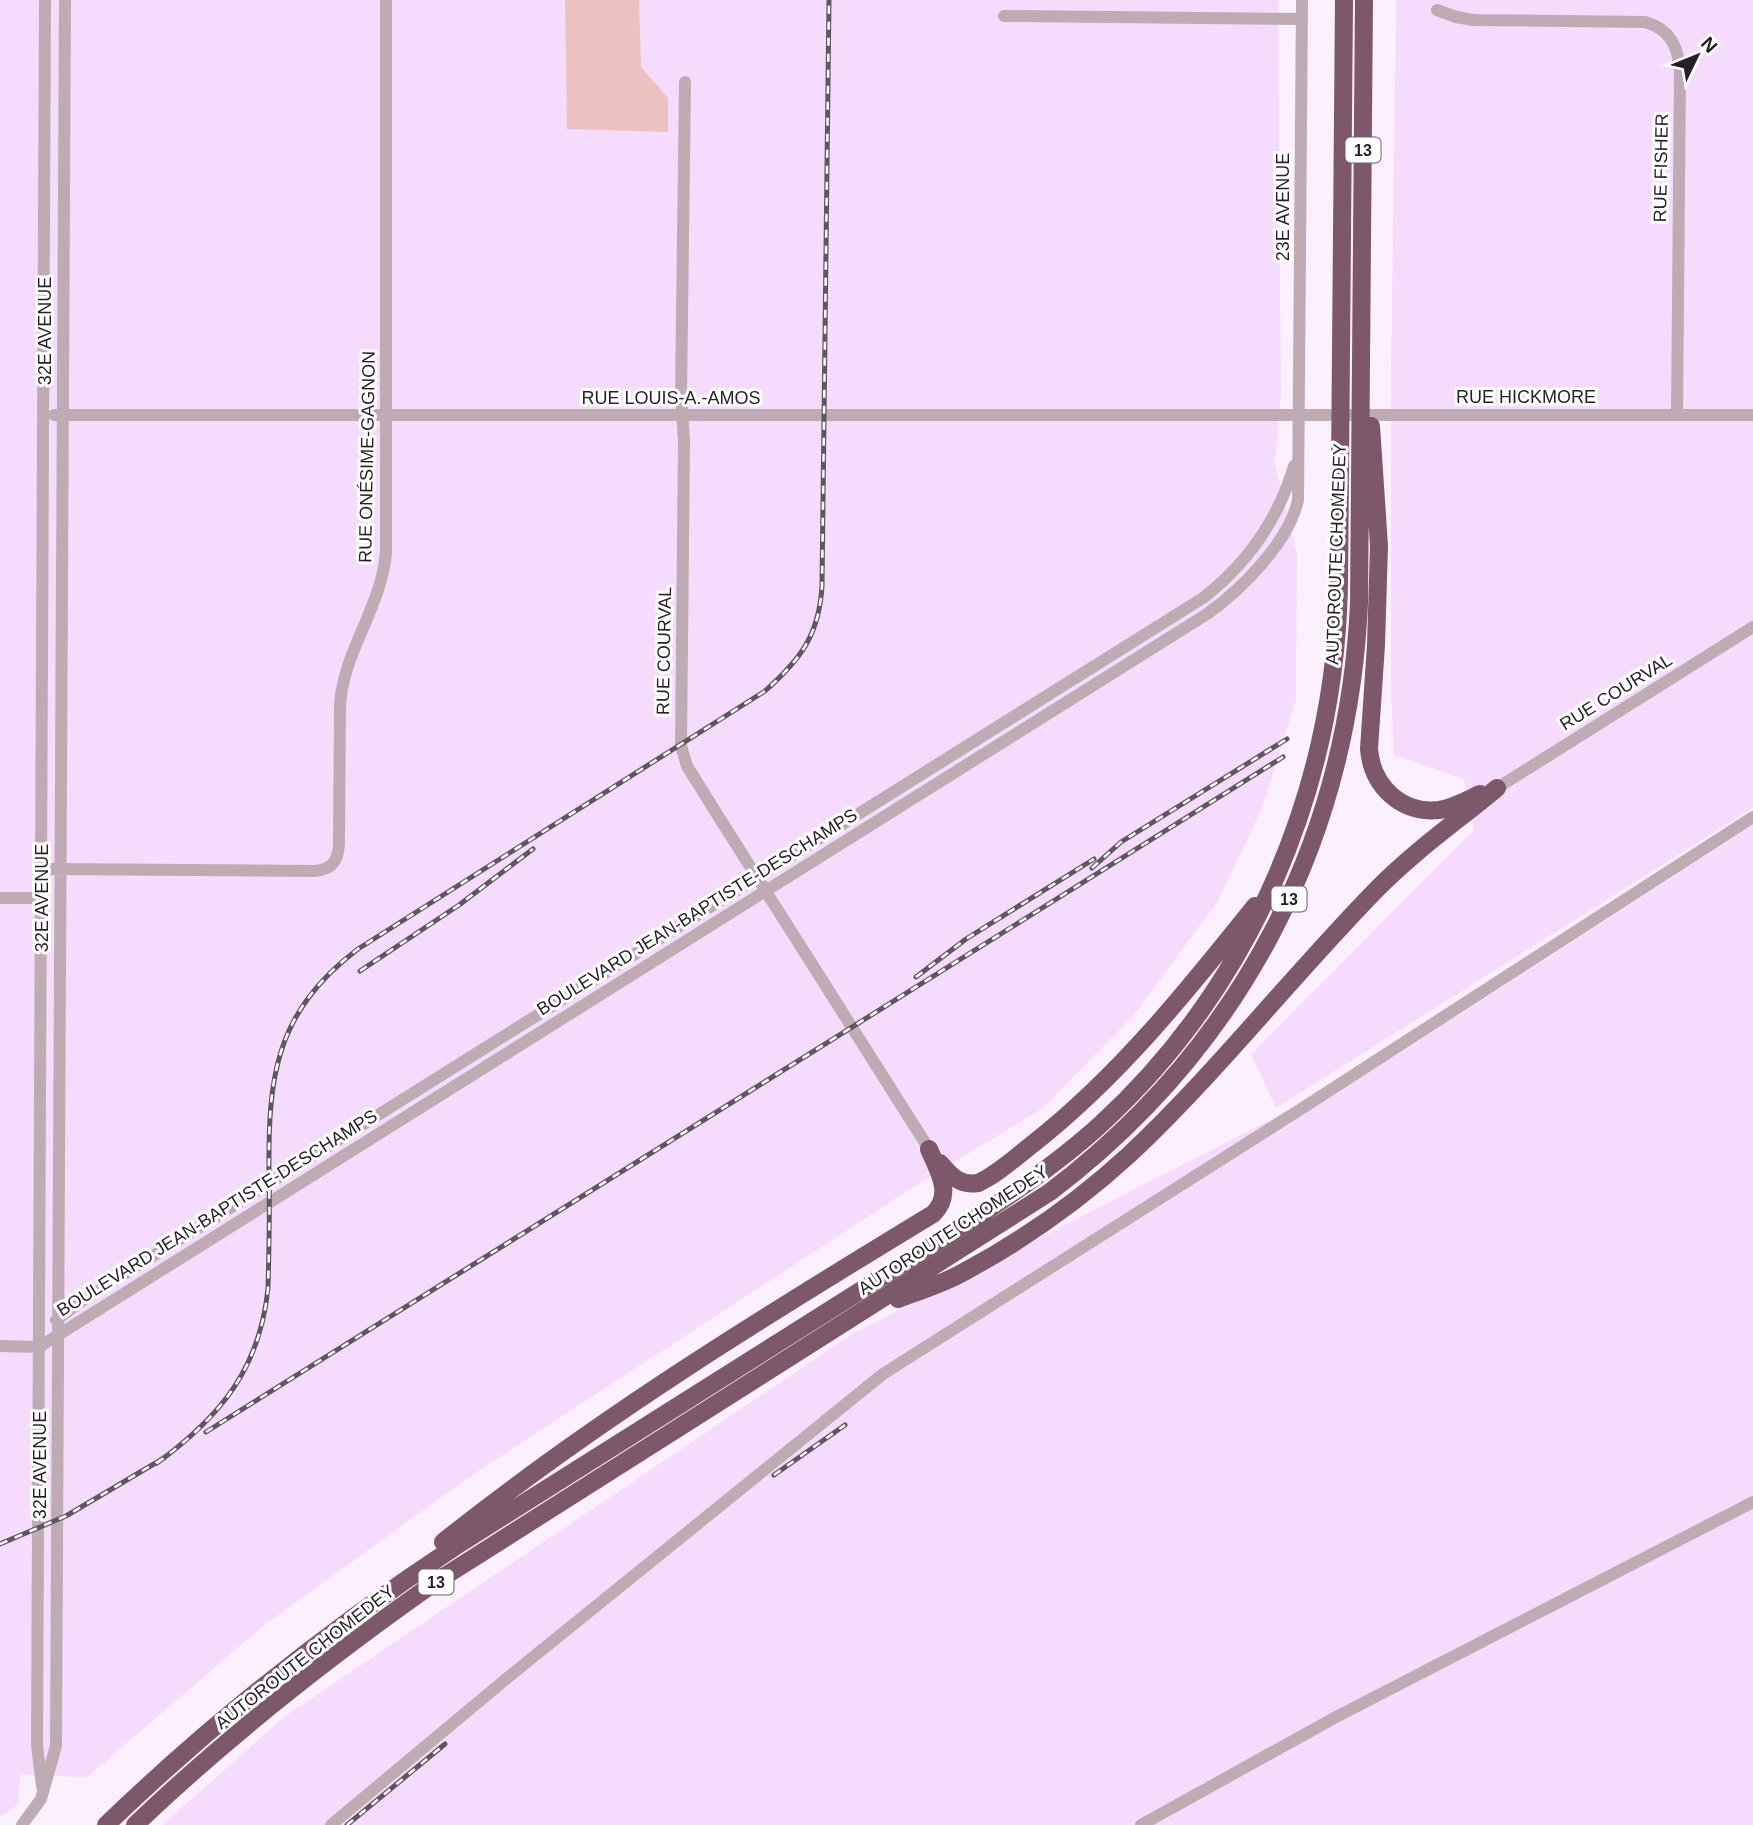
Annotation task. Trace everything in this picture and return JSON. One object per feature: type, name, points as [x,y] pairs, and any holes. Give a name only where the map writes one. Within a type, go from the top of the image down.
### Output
[{"type":"highway","name":"AUTOROUTE CHOMEDEY","points":[[106,1825],[237,1707],[348,1620],[459,1544],[982,1214],[1058,1160],[1124,1102],[1189,1027],[1233,962],[1275,882],[1294,836],[1320,750],[1332,680],[1337,631],[1344,0]]},
{"type":"highway","name":"AUTOROUTE CHOMEDEY","points":[[135,1825],[241,1730],[396,1610],[483,1551],[1035,1203],[1123,1131],[1173,1078],[1208,1035],[1251,972],[1285,909],[1312,845],[1333,779],[1353,677],[1359,604],[1364,0]]},
{"type":"highway","points":[[1362,301],[1378,528],[1377,623],[1369,749],[1372,765],[1387,792],[1400,802],[1415,808],[1447,808],[1497,788]]},
{"type":"highway","points":[[859,1314],[959,1275],[1049,1219],[1106,1174],[1129,1155],[1181,1102],[1375,891],[1419,849],[1497,788]]},
{"type":"highway","points":[[929,1149],[955,1179],[969,1185],[984,1181],[1083,1102],[1146,1040],[1275,882]]},
{"type":"highway","points":[[348,1620],[491,1505],[686,1367],[777,1308],[933,1214],[941,1205],[944,1192],[943,1182],[929,1149]]},
{"type":"street","name":"32E AVENUE","points":[[42,1793],[37,1745],[37,1566],[45,0]]},
{"type":"street","name":"32E AVENUE","points":[[22,1825],[42,1793],[57,1746],[65,0]]},
{"type":"street","name":"RUE ONÉSIME-GAGNON","points":[[41,869],[315,871],[330,867],[335,862],[339,847],[342,687],[378,591],[385,560],[386,0]]},
{"type":"street","name":"23E AVENUE","points":[[1299,414],[1302,0]]},
{"type":"street","name":"RUE FISHER","points":[[1437,10],[1473,20],[1644,22],[1662,29],[1672,40],[1678,54],[1680,71],[1677,415]]},
{"type":"street","points":[[1004,16],[1302,19]]},
{"type":"street","points":[[45,49],[64,49]]},
{"type":"street","name":"RUE COURVAL","points":[[685,82],[682,755],[929,1149]]},
{"type":"street","name":"RUE LOUIS-A.-AMOS","points":[[43,415],[1299,414]]},
{"type":"street","name":"RUE HICKMORE","points":[[1299,414],[1753,415]]},
{"type":"street","name":"BOULEVARD JEAN-BAPTISTE-DESCHAMPS","points":[[39,1347],[1207,614],[1233,594],[1262,563],[1292,517],[1298,500],[1299,414]]},
{"type":"street","name":"BOULEVARD JEAN-BAPTISTE-DESCHAMPS","points":[[39,1347],[58,1317],[1213,590],[1240,565],[1263,535],[1283,497],[1298,450]]},
{"type":"street","name":"RUE COURVAL","points":[[1497,788],[1753,626]]},
{"type":"street","points":[[331,1825],[475,1704],[871,1382],[1312,1102],[1753,817]]},
{"type":"street","points":[[0,898],[41,898]]},
{"type":"street","points":[[624,962],[631,974]]},
{"type":"street","points":[[240,1202],[248,1214]]},
{"type":"street","points":[[0,1346],[39,1347]]},
{"type":"street","points":[[38,1478],[57,1478]]},
{"type":"street","points":[[1140,1825],[1336,1717],[1753,1502]]},
{"type":"street","points":[[37,1566],[57,1566]]},
{"type":"shaded area","points":[[0,0],[1278,0],[1281,394],[1275,464],[1297,554],[1296,700],[1262,808],[1218,901],[1134,1015],[1043,1108],[918,1184],[478,1471],[263,1626],[87,1777],[20,1775],[18,1805],[0,1817]]},
{"type":"shaded area","points":[[565,0],[639,0],[641,67],[668,98],[668,132],[567,129]]},
{"type":"shaded area","points":[[1396,0],[1753,0],[1753,808],[1276,1108],[1251,1054],[1474,830],[1464,779],[1394,755],[1391,694],[1391,381]]},
{"type":"shaded area","points":[[1753,825],[1753,1825],[162,1825],[284,1717],[852,1334],[1397,1055]]},
{"type":"railway","points":[[157,1463],[180,1446],[218,1409],[246,1367],[256,1343],[264,1317],[268,1288],[269,1141],[275,1078],[293,1023],[309,998],[330,973],[358,949],[765,691],[798,657],[812,632],[817,619],[822,586],[829,0]]},
{"type":"railway","points":[[1092,868],[1121,842],[1287,739]]},
{"type":"railway","points":[[206,1432],[1283,757]]},
{"type":"railway","points":[[360,971],[459,905],[533,849]]},
{"type":"railway","points":[[916,977],[966,939],[1094,859]]},
{"type":"railway","points":[[774,1475],[845,1425]]},
{"type":"railway","points":[[0,1544],[66,1516],[164,1458]]},
{"type":"railway","points":[[347,1825],[445,1744]]}]
